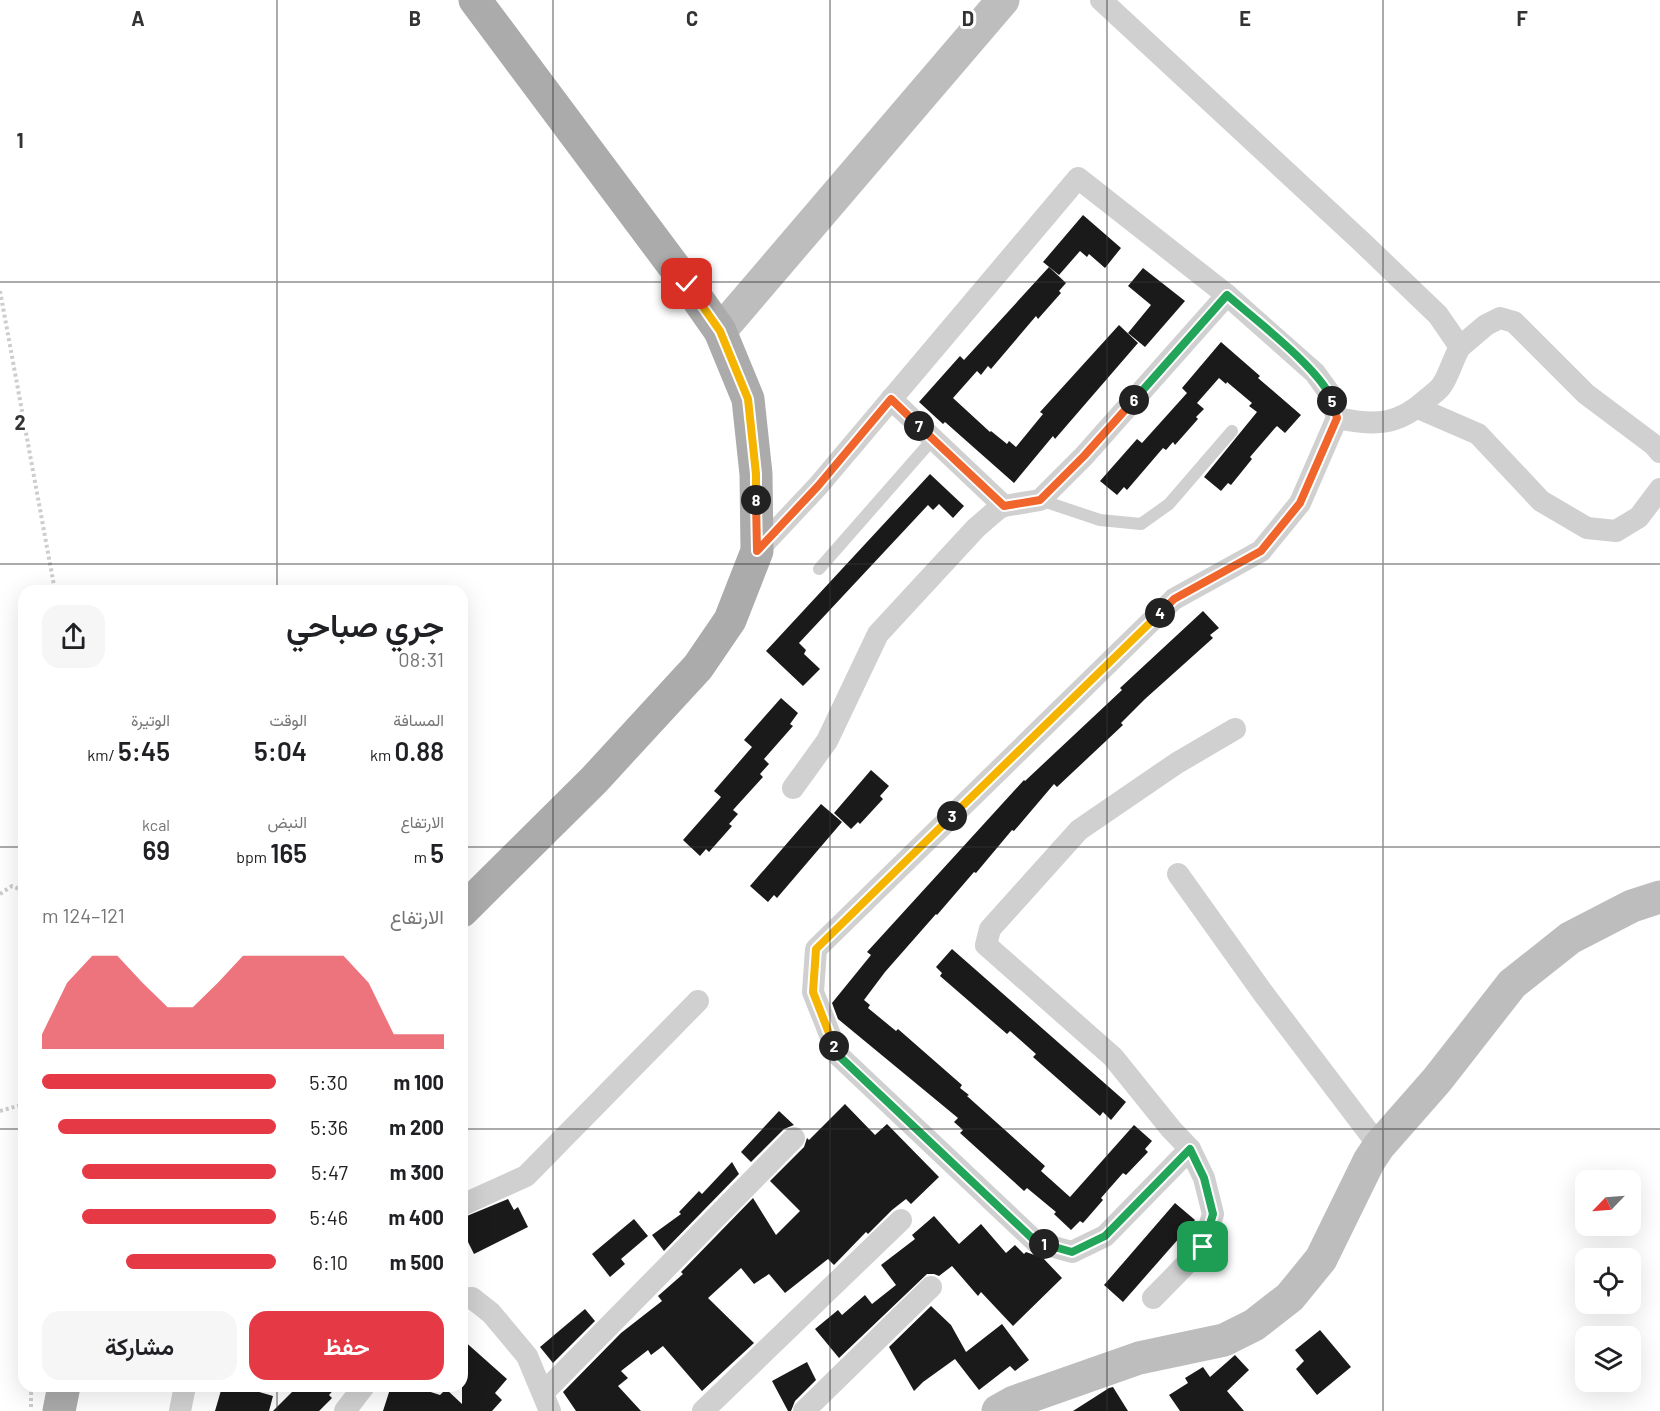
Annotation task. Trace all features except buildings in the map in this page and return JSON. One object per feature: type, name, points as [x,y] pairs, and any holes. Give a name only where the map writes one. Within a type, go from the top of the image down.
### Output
[{"type":"main road","points":[[468,905],[594,780],[698,667],[730,620],[757,551],[756,474],[748,399],[720,331],[475,0]]},
{"type":"main road","points":[[720,331],[1003,0]]},
{"type":"main road","points":[[998,1411],[1014,1402],[1139,1358],[1224,1340],[1254,1325],[1290,1297],[1321,1258],[1369,1161],[1379,1146],[1437,1080],[1512,984],[1570,938],[1632,906],[1660,897]]},
{"type":"main road","points":[[59,1411],[63,1392]]},
{"type":"street","points":[[1101,0],[1364,243],[1438,315],[1460,347]]},
{"type":"street","points":[[757,551],[818,486],[1078,178],[1227,295],[1315,373],[1330,394],[1337,418],[1300,503],[1261,551],[1174,599],[816,949],[813,992],[838,1055],[1036,1242],[1072,1252],[1105,1236],[1190,1149]]},
{"type":"street","points":[[793,788],[827,741],[878,634],[976,528],[1004,506],[1040,500],[1084,456],[1227,295]]},
{"type":"street","points":[[1337,418],[1366,424],[1392,421],[1418,408],[1442,386],[1460,347],[1486,325],[1500,318],[1514,322],[1587,394],[1660,452]]},
{"type":"street","points":[[891,399],[1004,506]]},
{"type":"street","points":[[1418,408],[1478,434],[1541,501],[1587,528],[1616,531],[1639,517],[1660,489]]},
{"type":"street","points":[[1153,1298],[1203,1247],[1213,1214],[1204,1178],[1190,1149],[1113,1057],[986,945],[990,929],[1079,830],[1177,763],[1235,729]]},
{"type":"street","points":[[1178,874],[1263,993],[1379,1146]]},
{"type":"street","points":[[468,1202],[526,1176],[698,1001]]},
{"type":"street","points":[[468,1298],[472,1298],[492,1313],[527,1356],[546,1402],[794,1138]]},
{"type":"street","points":[[703,1411],[901,1220]]},
{"type":"street","points":[[804,1411],[931,1287]]},
{"type":"street","points":[[180,1411],[184,1392]]},
{"type":"street","points":[[345,1411],[359,1392]]},
{"type":"lane","points":[[1040,500],[1100,520],[1141,524],[1169,504],[1232,431]]},
{"type":"lane","points":[[819,569],[933,439]]},
{"type":"path","points":[[0,291],[54,585]]},
{"type":"path","points":[[0,894],[12,886],[18,888]]},
{"type":"path","points":[[0,1111],[18,1106]]},
{"type":"path","points":[[31,1392],[32,1411]]},
{"type":"route","points":[[687,284],[720,331],[748,399],[756,474],[757,551],[818,486],[891,399],[1004,506],[1040,500],[1084,456],[1227,295],[1315,373],[1330,394],[1337,418],[1300,503],[1261,551],[1174,599],[816,949],[813,992],[838,1055],[1036,1242],[1072,1252],[1105,1236],[1190,1149],[1204,1178],[1213,1214],[1203,1247]]}]
